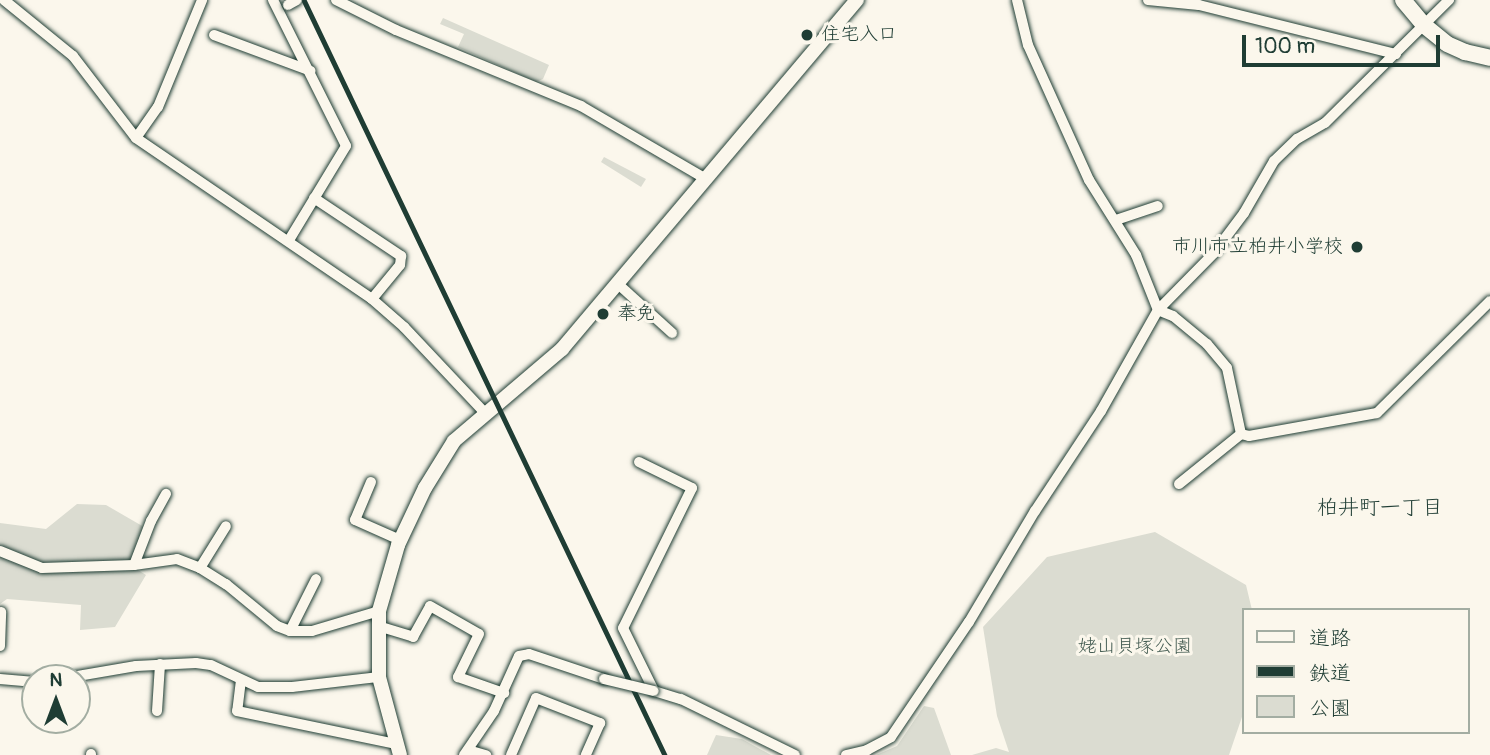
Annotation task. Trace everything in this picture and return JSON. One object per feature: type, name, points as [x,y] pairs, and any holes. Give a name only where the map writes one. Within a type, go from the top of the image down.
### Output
[{"type":"main road","points":[[1403,0],[1425,26],[1447,44],[1490,58]]},
{"type":"street","points":[[4,0],[73,55],[136,138],[372,299],[404,327],[485,412]]},
{"type":"street","points":[[136,138],[158,107],[202,0]]},
{"type":"street","points":[[336,0],[396,30],[581,106],[706,179]]},
{"type":"street","points":[[241,680],[237,711],[399,750],[379,677],[378,619],[400,540],[425,488],[454,441],[562,349],[857,0]]},
{"type":"street","points":[[1017,0],[1028,45],[1089,180],[1136,255],[1158,310],[1173,316],[1207,344],[1227,368],[1241,434]]},
{"type":"street","points":[[1148,0],[1200,3],[1396,54]]},
{"type":"street","points":[[846,755],[867,750],[891,737],[969,622],[1035,511],[1101,411],[1158,310],[1214,253],[1244,213],[1274,161],[1297,139],[1325,123],[1449,0]]},
{"type":"street","points":[[284,3],[311,71],[346,146],[289,240]]},
{"type":"street","points":[[214,35],[311,71]]},
{"type":"street","points":[[314,198],[401,256],[400,265],[372,299]]},
{"type":"street","points":[[1116,220],[1157,206]]},
{"type":"street","points":[[618,284],[672,333]]},
{"type":"street","points":[[1241,434],[1249,436],[1377,413],[1490,300]]},
{"type":"street","points":[[1179,484],[1241,434]]},
{"type":"street","points":[[639,462],[692,488],[623,628],[654,691]]},
{"type":"street","points":[[371,482],[355,520],[400,540]]},
{"type":"street","points":[[134,565],[151,521],[166,494]]},
{"type":"street","points":[[200,568],[226,526]]},
{"type":"street","points":[[0,551],[42,568],[134,565],[177,559],[200,568],[226,584],[277,626],[290,631],[312,631],[378,619],[413,637],[430,606],[479,634],[458,677],[504,692]]},
{"type":"street","points":[[290,631],[316,579]]},
{"type":"street","points":[[0,646],[1,612]]},
{"type":"street","points":[[486,755],[466,753],[504,692],[519,656],[529,654],[681,699],[796,755]]},
{"type":"street","points":[[91,674],[160,664],[211,665],[258,687],[292,687],[379,677]]},
{"type":"street","points":[[157,711],[160,664]]},
{"type":"street","points":[[0,679],[21,681]]},
{"type":"street","points":[[511,755],[536,698],[600,723],[586,755]]},
{"type":"green space","points":[[443,18],[549,65],[543,79],[536,82],[458,47],[464,34],[440,24]]},
{"type":"green space","points":[[604,157],[646,179],[641,187],[601,162]]},
{"type":"green space","points":[[77,504],[106,505],[144,527],[133,560],[138,570],[146,575],[115,627],[80,630],[81,605],[7,599],[0,604],[0,523],[46,529]]},
{"type":"green space","name":"姥山貝塚公園","points":[[1155,532],[1246,585],[1252,608],[1242,608],[1242,717],[1229,755],[972,755],[996,748],[1009,752],[997,716],[983,627],[1047,557]]},
{"type":"green space","points":[[924,706],[934,708],[951,755],[876,755],[897,746]]},
{"type":"green space","points":[[716,735],[742,739],[771,755],[707,755]]},
{"type":"railway","points":[[304,0],[665,755]]},
{"type":"place","name":"住宅入口","points":[[807,35]]},
{"type":"place","name":"市川市立柏井小学校","points":[[1357,247]]},
{"type":"place","name":"奉免","points":[[603,314]]},
{"type":"district","name":"柏井町一丁目","points":[[1380,508]]}]
